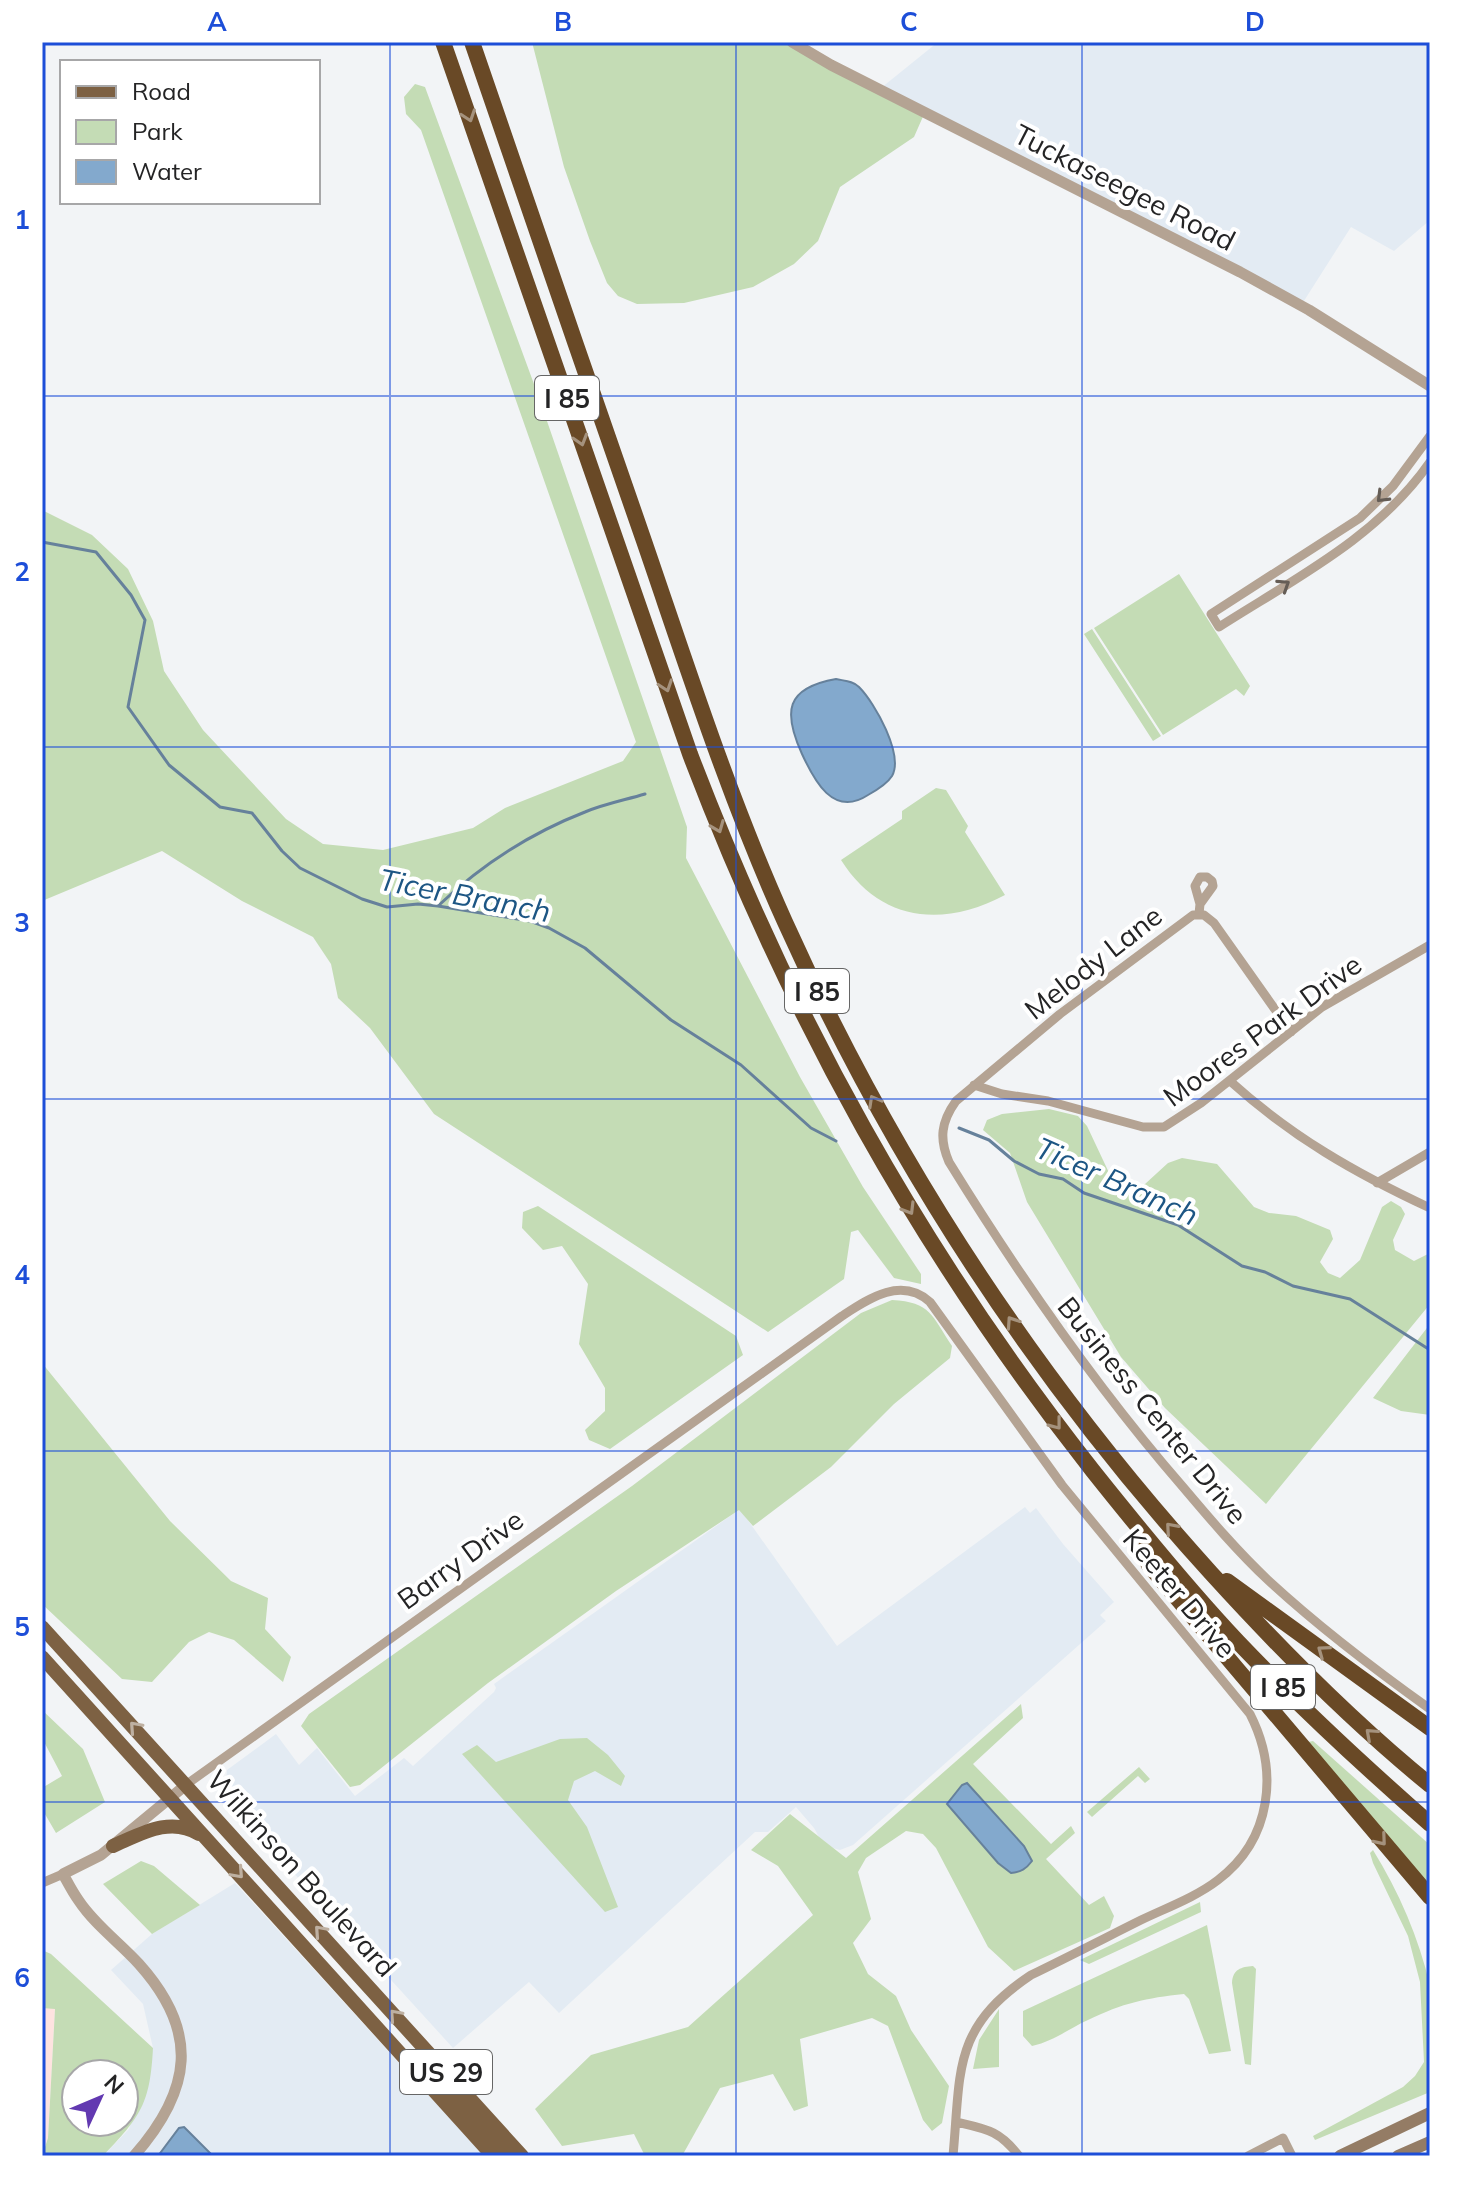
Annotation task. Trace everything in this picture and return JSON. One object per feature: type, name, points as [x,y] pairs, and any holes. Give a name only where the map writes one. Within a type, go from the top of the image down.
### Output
[{"type":"highway","name":"I 85","points":[[443,42],[690,754],[755,916],[829,1069],[918,1224],[1026,1384],[1147,1539],[1268,1672],[1430,1824]]},
{"type":"highway","name":"I 85","points":[[472,42],[708,728],[760,863],[822,1001],[869,1092],[931,1199],[1016,1328],[1101,1443],[1201,1562],[1339,1706],[1430,1785]]},
{"type":"highway","points":[[1147,1539],[1149,1565],[1430,1897]]},
{"type":"highway","points":[[1201,1562],[1430,1728]]},
{"type":"main road","name":"Wilkinson Boulevard","points":[[42,1627],[522,2156]]},
{"type":"main road","name":"Wilkinson Boulevard","points":[[42,1657],[493,2156]]},
{"type":"main road","points":[[113,1846],[166,1826],[191,1829],[207,1839]]},
{"type":"main road","points":[[435,2091],[457,2100],[508,2156]]},
{"type":"main road","points":[[1340,2156],[1430,2113]]},
{"type":"main road","points":[[1398,2156],[1430,2142]]},
{"type":"street","name":"Tuckaseegee Road","points":[[792,42],[831,65],[1240,272],[1342,329],[1430,386]]},
{"type":"street","points":[[1430,436],[1393,486],[1360,518],[1211,614],[1219,627],[1362,535],[1385,515],[1430,462]]},
{"type":"street","name":"Melody Lane","points":[[974,1085],[1122,966],[1199,909],[1214,923],[1291,1032]]},
{"type":"street","name":"Moores Park Drive","points":[[974,1085],[1151,1128],[1175,1122],[1344,992],[1430,945]]},
{"type":"street","points":[[1230,1081],[1301,1138],[1377,1183],[1430,1208]]},
{"type":"street","name":"Business Center Drive","points":[[974,1085],[956,1101],[945,1119],[942,1130],[944,1151],[1040,1304],[1149,1448],[1267,1579],[1348,1651],[1430,1709]]},
{"type":"street","points":[[1377,1183],[1430,1152]]},
{"type":"street","name":"Barry Drive","points":[[42,1883],[101,1855],[187,1784],[842,1316],[879,1293],[913,1291]]},
{"type":"street","name":"Keeter Drive","points":[[913,1291],[930,1302],[1062,1485],[1250,1714],[1260,1735],[1267,1771],[1265,1807],[1260,1824],[1242,1855],[1222,1876],[1200,1891],[1031,1975],[994,2003],[974,2029],[967,2047],[960,2075],[953,2156]]},
{"type":"street","points":[[63,1874],[79,1902],[156,1985],[170,2005],[178,2027],[182,2055],[177,2085],[167,2113],[134,2156]]},
{"type":"street","points":[[956,2122],[1002,2136],[1019,2156]]},
{"type":"street","points":[[1248,2156],[1283,2138],[1292,2156]]},
{"type":"shaded area","points":[[938,42],[1430,42],[1430,220],[1394,251],[1351,227],[1302,304],[881,88]]},
{"type":"shaded area","points":[[1025,1507],[1030,1513],[1036,1508],[1114,1602],[1100,1615],[1106,1621],[853,1845],[840,1850],[833,1848],[819,1837],[796,1807],[768,1832],[755,1832],[559,2013],[529,1982],[453,2048],[270,1847],[225,1793],[227,1770],[276,1734],[299,1765],[317,1748],[355,1796],[404,1758],[413,1766],[494,1692],[494,1684],[740,1509],[837,1646]]},
{"type":"shaded area","points":[[235,1883],[484,2156],[103,2156],[120,2138],[140,2138],[140,2092],[153,2048],[143,2004],[111,1970],[152,1934]]},
{"type":"shaded area","points":[[42,2008],[55,2008],[48,2138],[42,2154]]},
{"type":"green space","points":[[532,42],[792,42],[925,112],[914,137],[840,187],[818,241],[794,264],[753,287],[684,303],[637,304],[618,296],[607,283],[590,241],[564,167]]},
{"type":"green space","points":[[415,84],[425,87],[538,395],[687,827],[686,858],[800,1077],[863,1187],[921,1274],[921,1284],[894,1278],[858,1230],[851,1232],[844,1279],[768,1332],[434,1114],[370,1028],[338,998],[331,964],[313,937],[242,901],[162,851],[42,901],[42,510],[92,535],[128,569],[153,621],[164,671],[203,730],[286,819],[323,844],[383,850],[473,828],[505,808],[623,761],[636,742],[421,130],[406,114],[404,97]]},
{"type":"green space","points":[[1179,574],[1250,686],[1244,696],[1236,689],[1163,735],[1094,628]]},
{"type":"green space","points":[[1092,629],[1161,736],[1153,741],[1084,634]]},
{"type":"green space","points":[[936,788],[946,790],[968,826],[965,832],[1005,895],[959,912],[936,915],[914,913],[874,896],[841,860],[902,819],[902,811]]},
{"type":"green space","points":[[1049,1109],[1078,1116],[1087,1126],[1111,1177],[1127,1187],[1145,1184],[1168,1163],[1182,1158],[1217,1164],[1254,1207],[1269,1213],[1296,1216],[1330,1230],[1333,1239],[1320,1262],[1328,1273],[1340,1278],[1360,1260],[1382,1207],[1391,1201],[1401,1207],[1405,1214],[1393,1240],[1395,1250],[1414,1261],[1430,1253],[1430,1304],[1266,1504],[1165,1408],[1121,1357],[1027,1202],[1010,1153],[983,1130],[987,1120],[1002,1114]]},
{"type":"green space","points":[[538,1206],[736,1336],[743,1355],[610,1449],[589,1440],[585,1430],[605,1411],[605,1388],[579,1344],[588,1284],[562,1246],[543,1250],[522,1228],[523,1212]]},
{"type":"green space","points":[[892,1300],[915,1304],[929,1312],[952,1346],[950,1358],[894,1404],[831,1467],[753,1526],[739,1510],[616,1591],[488,1683],[360,1785],[350,1787],[301,1726],[309,1714],[632,1486],[861,1313]]},
{"type":"green space","points":[[1430,1324],[1430,1415],[1401,1411],[1373,1398]]},
{"type":"green space","points":[[42,1363],[170,1521],[231,1581],[268,1598],[265,1629],[291,1657],[283,1682],[234,1640],[209,1632],[189,1642],[152,1682],[122,1679],[42,1604]]},
{"type":"green space","points":[[1021,1704],[1023,1718],[973,1764],[1051,1844],[1071,1826],[1075,1833],[1046,1859],[1089,1905],[1104,1896],[1114,1916],[1110,1928],[1014,1971],[988,1947],[936,1848],[923,1834],[906,1831],[866,1858],[858,1872],[871,1919],[853,1943],[868,1974],[896,1996],[911,2030],[949,2086],[942,2123],[932,2131],[923,2120],[888,2026],[872,2018],[800,2039],[808,2106],[794,2111],[773,2074],[720,2088],[682,2156],[645,2156],[634,2134],[562,2146],[535,2109],[591,2055],[688,2027],[813,1915],[778,1866],[751,1850],[790,1814],[846,1858]]},
{"type":"green space","points":[[42,1710],[83,1749],[105,1802],[56,1833],[42,1809],[42,1788],[62,1776],[42,1738]]},
{"type":"green space","points":[[587,1738],[608,1755],[625,1776],[621,1786],[595,1771],[574,1781],[568,1800],[587,1827],[618,1907],[605,1912],[462,1754],[477,1745],[496,1762],[560,1739]]},
{"type":"green space","points":[[1313,1741],[1430,1845],[1430,1890],[1308,1742]]},
{"type":"green space","points":[[1139,1767],[1150,1779],[1145,1783],[1138,1776],[1092,1817],[1087,1812]]},
{"type":"green space","points":[[1373,1850],[1407,1916],[1430,1986],[1430,2092],[1315,2140],[1313,2136],[1403,2087],[1424,2062],[1420,1982],[1408,1936],[1373,1863],[1370,1853]]},
{"type":"green space","points":[[141,1861],[154,1866],[200,1905],[152,1934],[103,1884]]},
{"type":"green space","points":[[1200,1902],[1201,1912],[1089,1964],[1080,1960]]},
{"type":"green space","points":[[1207,1925],[1231,2051],[1209,2054],[1189,1999],[1184,1994],[1112,2009],[1032,2046],[1023,2036],[1023,2011]]},
{"type":"green space","points":[[42,1950],[51,1954],[153,2048],[149,2083],[140,2110],[140,2058],[60,2058],[60,2138],[119,2138],[103,2156],[42,2156],[48,2138],[55,2009],[42,2008]]},
{"type":"green space","points":[[1253,1966],[1256,1969],[1251,2065],[1245,2064],[1232,1983],[1238,1970]]},
{"type":"green space","points":[[999,2009],[999,2067],[973,2069],[979,2040]]},
{"type":"water","points":[[836,679],[854,684],[866,695],[880,717],[894,755],[895,767],[890,779],[856,801],[845,802],[826,793],[812,775],[792,726],[793,704],[798,696],[819,683]]},
{"type":"water","points":[[967,1783],[1024,1846],[1032,1861],[1023,1870],[1011,1873],[998,1863],[947,1804]]},
{"type":"water","points":[[184,2127],[213,2156],[158,2156],[179,2128]]},
{"type":"waterway","name":"Ticer Branch","points":[[42,542],[96,552],[131,595],[145,620],[128,707],[169,765],[220,807],[252,813],[300,868],[362,899],[387,907],[438,906],[530,921],[549,928],[585,948],[671,1020],[741,1065],[811,1128],[836,1141]]},
{"type":"waterway","points":[[438,906],[471,877],[526,840],[592,809],[645,794]]},
{"type":"waterway","name":"Ticer Branch","points":[[959,1128],[989,1140],[1014,1161],[1039,1174],[1063,1179],[1084,1193],[1178,1225],[1242,1266],[1265,1272],[1293,1286],[1350,1299],[1430,1350]]}]
